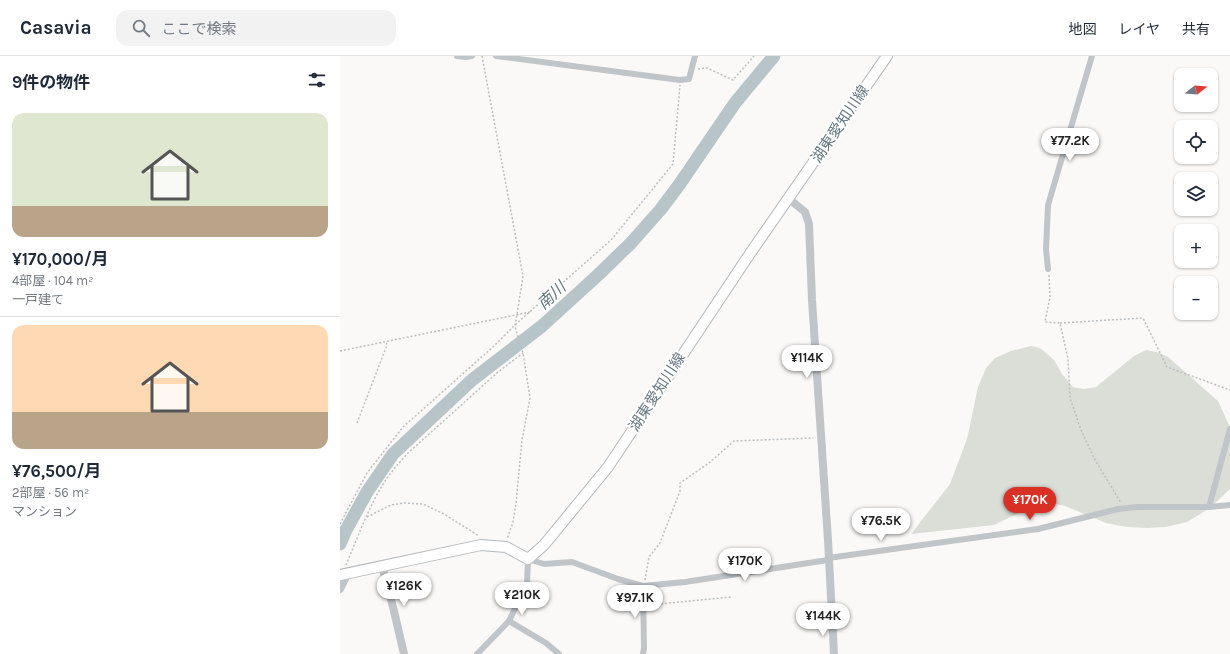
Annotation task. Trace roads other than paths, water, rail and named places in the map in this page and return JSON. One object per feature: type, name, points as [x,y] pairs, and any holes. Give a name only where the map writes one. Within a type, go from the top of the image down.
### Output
[{"type":"main road","name":"湖東愛知川線","points":[[528,559],[544,545],[608,467],[723,293],[887,56]]},
{"type":"main road","points":[[343,574],[481,544],[506,547],[528,559]]},
{"type":"street","points":[[457,56],[472,56]]},
{"type":"street","points":[[496,56],[680,80],[689,79],[695,56]]},
{"type":"street","points":[[1048,269],[1046,249],[1048,205],[1092,56]]},
{"type":"street","points":[[788,198],[805,212],[809,224],[812,300],[834,654]]},
{"type":"street","points":[[1209,507],[1230,429]]},
{"type":"street","points":[[477,654],[509,621],[527,584],[528,559],[544,564],[572,562],[618,579],[643,586],[686,582],[828,559],[1038,530],[1124,508],[1209,507],[1230,505]]},
{"type":"street","points":[[382,566],[404,654]]},
{"type":"street","points":[[340,589],[343,574]]},
{"type":"street","points":[[643,586],[643,654]]},
{"type":"street","points":[[509,621],[546,643],[559,654]]},
{"type":"waterway","name":"南川","points":[[340,544],[367,492],[393,454],[472,380],[542,326],[631,243],[661,209],[735,103],[774,56]]}]
